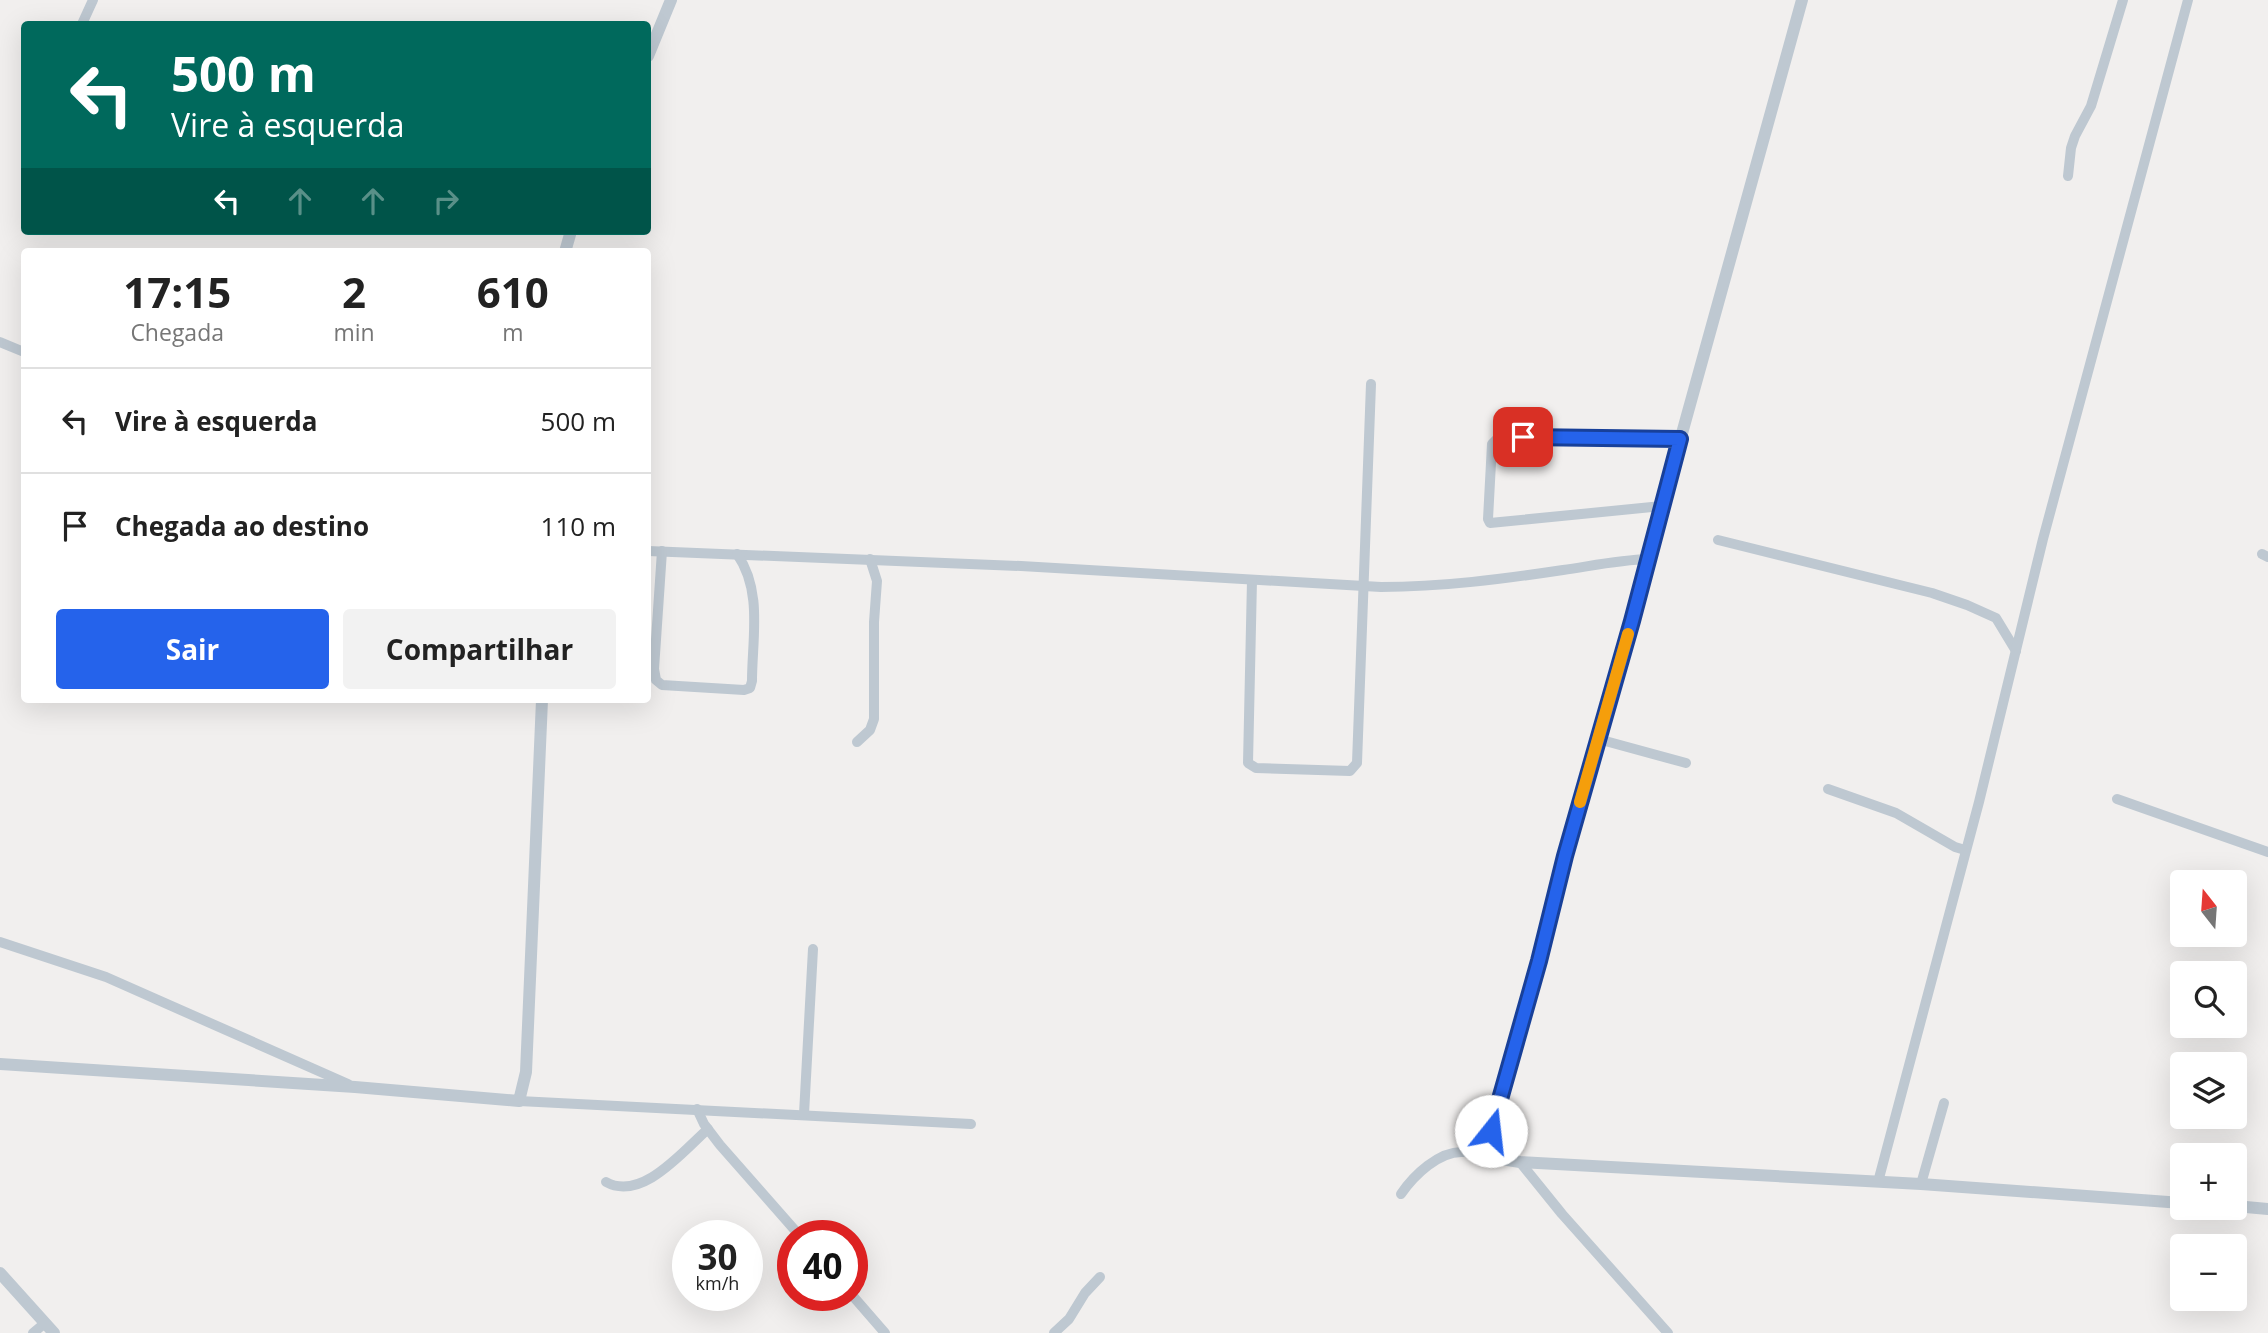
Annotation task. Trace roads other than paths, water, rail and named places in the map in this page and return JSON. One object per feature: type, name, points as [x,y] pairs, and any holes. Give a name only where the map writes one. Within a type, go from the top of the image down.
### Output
[{"type":"street","points":[[83,21],[93,0]]},
{"type":"street","points":[[651,49],[671,0]]},
{"type":"street","points":[[1496,1158],[1491,1146],[1491,1131],[1802,0]]},
{"type":"street","points":[[2068,176],[2071,148],[2091,106],[2123,0]]},
{"type":"street","points":[[1878,1182],[2043,539],[2188,0]]},
{"type":"street","points":[[0,342],[21,351]]},
{"type":"street","points":[[1252,580],[1247,758],[1251,767],[1350,771],[1355,766],[1371,384]]},
{"type":"street","points":[[1662,506],[1490,523],[1488,519],[1492,444],[1499,437],[1680,439]]},
{"type":"street","points":[[1718,540],[1932,593],[1967,605],[1996,618],[2016,651]]},
{"type":"street","points":[[651,551],[870,559],[1420,587],[1564,570],[1613,561],[1648,559]]},
{"type":"street","points":[[662,551],[653,669],[656,680],[662,685],[744,690],[750,688],[752,681],[754,592],[737,554]]},
{"type":"street","points":[[858,742],[870,730],[874,719],[874,622],[877,582],[870,559]]},
{"type":"street","points":[[519,1101],[526,1072],[542,703]]},
{"type":"street","points":[[1598,740],[1686,763]]},
{"type":"street","points":[[1828,789],[1896,813],[1955,848],[1965,850]]},
{"type":"street","points":[[2117,799],[2268,852]]},
{"type":"street","points":[[0,942],[106,977],[355,1087]]},
{"type":"street","points":[[804,1114],[813,949]]},
{"type":"street","points":[[0,1064],[355,1087],[519,1101],[971,1124]]},
{"type":"street","points":[[1921,1184],[1944,1103]]},
{"type":"street","points":[[697,1109],[708,1129],[786,1220]]},
{"type":"street","points":[[606,1182],[619,1188],[643,1184],[708,1129]]},
{"type":"street","points":[[1401,1194],[1415,1177],[1446,1154],[1465,1152],[1520,1162],[1921,1184],[2170,1202]]},
{"type":"street","points":[[1520,1162],[1562,1214],[1668,1333]]},
{"type":"street","points":[[2247,1207],[2268,1209]]},
{"type":"street","points":[[0,1273],[49,1328],[33,1333]]},
{"type":"street","points":[[1054,1333],[1069,1319],[1085,1293],[1100,1277]]},
{"type":"street","points":[[866,1311],[885,1333]]}]
